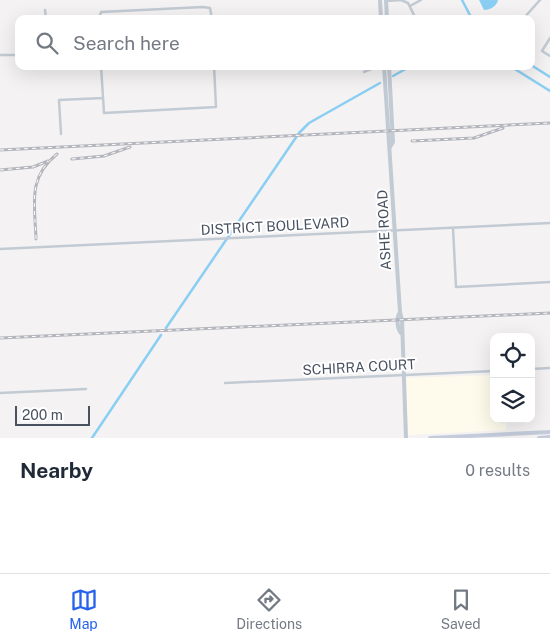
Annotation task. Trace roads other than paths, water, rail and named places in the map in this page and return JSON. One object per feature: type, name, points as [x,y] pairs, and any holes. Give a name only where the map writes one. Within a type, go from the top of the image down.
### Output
[{"type":"main road","points":[[430,438],[483,437],[548,432]]},
{"type":"main road","points":[[524,438],[527,435],[548,432]]},
{"type":"main road","points":[[504,438],[513,434]]},
{"type":"main road","points":[[539,438],[550,438]]},
{"type":"street","points":[[380,0],[381,15]]},
{"type":"street","points":[[387,15],[385,0],[401,0],[410,6],[414,15]]},
{"type":"street","points":[[410,6],[414,2],[421,0]]},
{"type":"street","points":[[527,15],[540,0]]},
{"type":"street","points":[[100,15],[100,12],[210,8],[211,15]]},
{"type":"street","points":[[45,10],[46,15]]},
{"type":"street","points":[[550,38],[542,51],[550,56]]},
{"type":"street","points":[[0,55],[15,55]]},
{"type":"street","points":[[101,70],[104,113],[216,107],[214,70]]},
{"type":"street","points":[[364,72],[372,70]]},
{"type":"street","name":"ASHE ROAD","points":[[384,70],[402,320],[406,438]]},
{"type":"street","name":"ASHE ROAD","points":[[390,70],[393,142],[390,147]]},
{"type":"street","points":[[61,134],[59,100],[103,98]]},
{"type":"street","name":"DISTRICT BOULEVARD","points":[[0,249],[550,223]]},
{"type":"street","points":[[453,228],[456,287],[550,282]]},
{"type":"street","points":[[535,369],[550,368]]},
{"type":"street","name":"SCHIRRA COURT","points":[[225,383],[490,370]]},
{"type":"street","points":[[0,393],[86,389]]},
{"type":"water","points":[[479,0],[498,0],[493,7],[484,10]]},
{"type":"waterway","points":[[462,0],[470,15]]},
{"type":"waterway","points":[[535,68],[550,77]]},
{"type":"waterway","points":[[393,76],[404,70]]},
{"type":"waterway","points":[[516,70],[550,91]]},
{"type":"waterway","points":[[166,328],[299,133],[309,123],[380,83]]},
{"type":"waterway","points":[[92,438],[161,335]]},
{"type":"railway","points":[[0,150],[550,123]]},
{"type":"railway","points":[[412,141],[474,138],[503,128]]},
{"type":"railway","points":[[72,159],[104,156],[130,147]]},
{"type":"railway","points":[[36,239],[34,203],[37,182],[47,163],[57,154]]},
{"type":"railway","points":[[0,170],[33,167],[48,161]]},
{"type":"railway","points":[[0,338],[550,313]]}]
